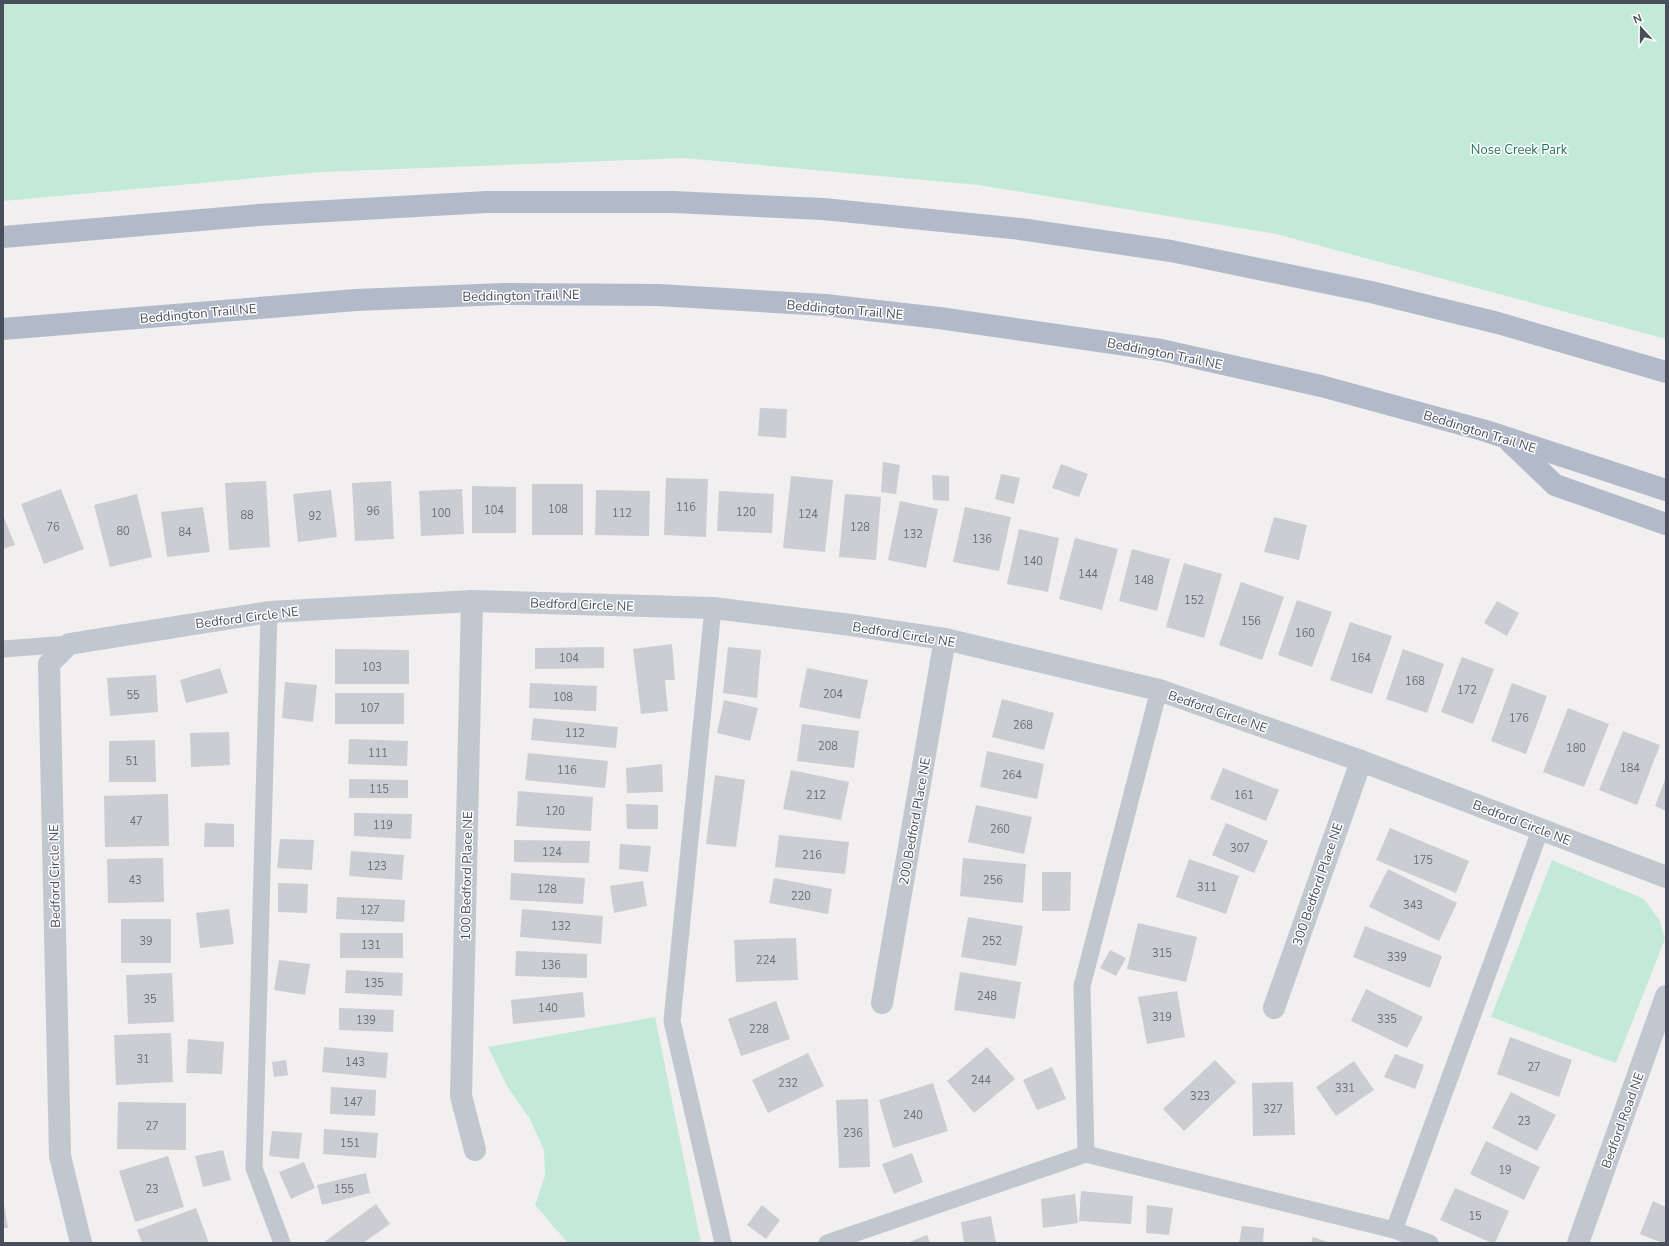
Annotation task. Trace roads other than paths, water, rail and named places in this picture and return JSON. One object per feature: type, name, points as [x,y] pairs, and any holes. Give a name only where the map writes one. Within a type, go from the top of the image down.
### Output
[{"type":"main road","points":[[3,237],[258,214],[487,202],[673,202],[823,209],[1020,229],[1170,251],[1371,292],[1483,320],[1666,372]]},
{"type":"main road","name":"Beddington Trail NE","points":[[3,329],[356,300],[503,294],[658,295],[825,305],[938,318],[1161,350],[1321,386],[1506,438],[1666,490]]},
{"type":"main road","points":[[1506,438],[1555,485],[1666,524]]},
{"type":"street","name":"Bedford Circle NE","points":[[81,1243],[60,1156],[49,664],[68,644],[269,612],[472,601],[713,608],[851,625],[945,639],[1159,690],[1361,761],[1541,828],[1666,877]]},
{"type":"street","name":"100 Bedford Place NE","points":[[472,601],[461,1096],[475,1150]]},
{"type":"street","name":"200 Bedford Place NE","points":[[882,1003],[945,639]]},
{"type":"street","name":"300 Bedford Place NE","points":[[1274,1008],[1361,761]]},
{"type":"street","name":"Bedford Road NE","points":[[1578,1243],[1666,996]]},
{"type":"lane","points":[[713,608],[672,1021],[723,1243]]},
{"type":"lane","points":[[269,612],[254,1168],[282,1243]]},
{"type":"lane","points":[[3,649],[68,644]]},
{"type":"lane","points":[[1086,1154],[1082,986],[1159,690]]},
{"type":"lane","points":[[1394,1230],[1541,828]]},
{"type":"lane","points":[[827,1243],[1086,1154],[1394,1230],[1430,1243]]},
{"type":"park label","name":"Nose Creek Park","points":[[1519,149]]}]
